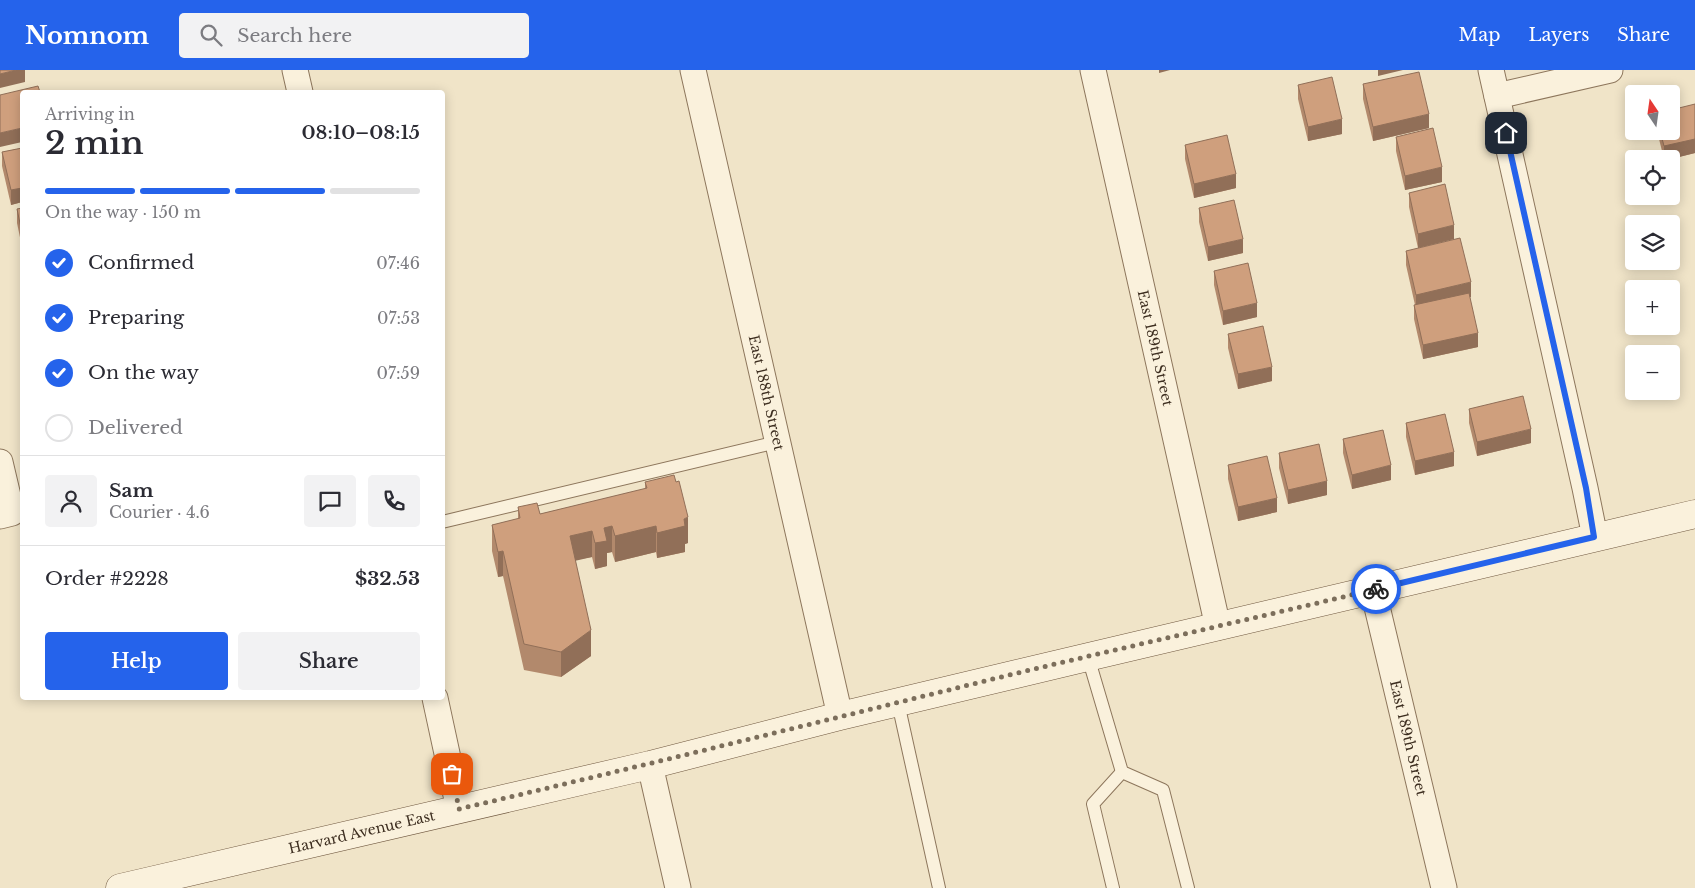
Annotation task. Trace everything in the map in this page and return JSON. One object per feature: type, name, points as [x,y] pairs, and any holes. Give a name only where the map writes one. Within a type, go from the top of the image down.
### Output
[{"type":"main road","name":"Harvard Avenue East","points":[[120,888],[650,764],[840,716],[1695,514]]},
{"type":"street","points":[[295,70],[300,90]]},
{"type":"street","name":"East 188th Street","points":[[693,70],[840,716]]},
{"type":"street","name":"East 189th Street","points":[[1092,70],[1218,626]]},
{"type":"street","points":[[1491,70],[1586,488],[1594,537]]},
{"type":"street","points":[[1497,96],[1610,70]]},
{"type":"street","points":[[0,462],[6,514]]},
{"type":"street","name":"East 189th Street","points":[[1373,590],[1444,888]]},
{"type":"street","points":[[435,700],[459,809]]},
{"type":"street","points":[[650,764],[678,888]]},
{"type":"lane","points":[[445,521],[777,442]]},
{"type":"lane","points":[[1088,657],[1122,772],[1163,790],[1188,888]]},
{"type":"lane","points":[[898,703],[939,888]]},
{"type":"lane","points":[[1113,888],[1093,804],[1122,772]]},
{"type":"building","points":[[0,70],[16,70],[0,74]]},
{"type":"building","points":[[1419,72],[1429,114],[1373,127],[1363,84]]},
{"type":"building","points":[[1332,77],[1342,119],[1308,127],[1298,85]]},
{"type":"building","points":[[38,86],[39,90],[21,90]]},
{"type":"building","points":[[20,90],[20,128],[0,133],[0,95]]},
{"type":"building","points":[[1695,104],[1695,139],[1664,146],[1662,140],[1680,140],[1680,108]]},
{"type":"building","points":[[1433,128],[1442,167],[1405,176],[1396,137]]},
{"type":"building","points":[[1227,135],[1236,174],[1194,184],[1185,145]]},
{"type":"building","points":[[20,148],[20,188],[11,190],[2,152]]},
{"type":"building","points":[[1445,184],[1454,225],[1418,234],[1409,193]]},
{"type":"building","points":[[1234,200],[1243,239],[1208,247],[1199,208]]},
{"type":"building","points":[[20,208],[20,223],[17,209]]},
{"type":"building","points":[[1460,238],[1471,282],[1416,295],[1406,251]]},
{"type":"building","points":[[1248,263],[1257,303],[1223,311],[1214,271]]},
{"type":"building","points":[[1469,293],[1478,333],[1423,345],[1414,305]]},
{"type":"building","points":[[1263,326],[1272,367],[1238,374],[1228,334]]},
{"type":"building","points":[[1523,396],[1531,429],[1477,442],[1469,409]]},
{"type":"building","points":[[1445,414],[1454,452],[1415,461],[1406,423]]},
{"type":"building","points":[[1383,430],[1391,465],[1352,475],[1343,439]]},
{"type":"building","points":[[1319,444],[1327,481],[1288,490],[1279,453]]},
{"type":"building","points":[[1267,456],[1277,498],[1238,507],[1228,465]]},
{"type":"building","points":[[674,475],[676,482],[679,481],[688,517],[684,519],[685,526],[657,533],[656,526],[615,536],[612,526],[604,528],[607,541],[595,543],[592,531],[570,536],[591,630],[561,652],[524,644],[503,551],[498,552],[492,525],[520,518],[518,507],[537,503],[540,514],[647,488],[645,482]]},
{"type":"way so far","points":[[452,774],[459,809],[1069,661],[1376,589]]},
{"type":"route","points":[[1376,589],[1594,537],[1586,488],[1506,133]]}]
